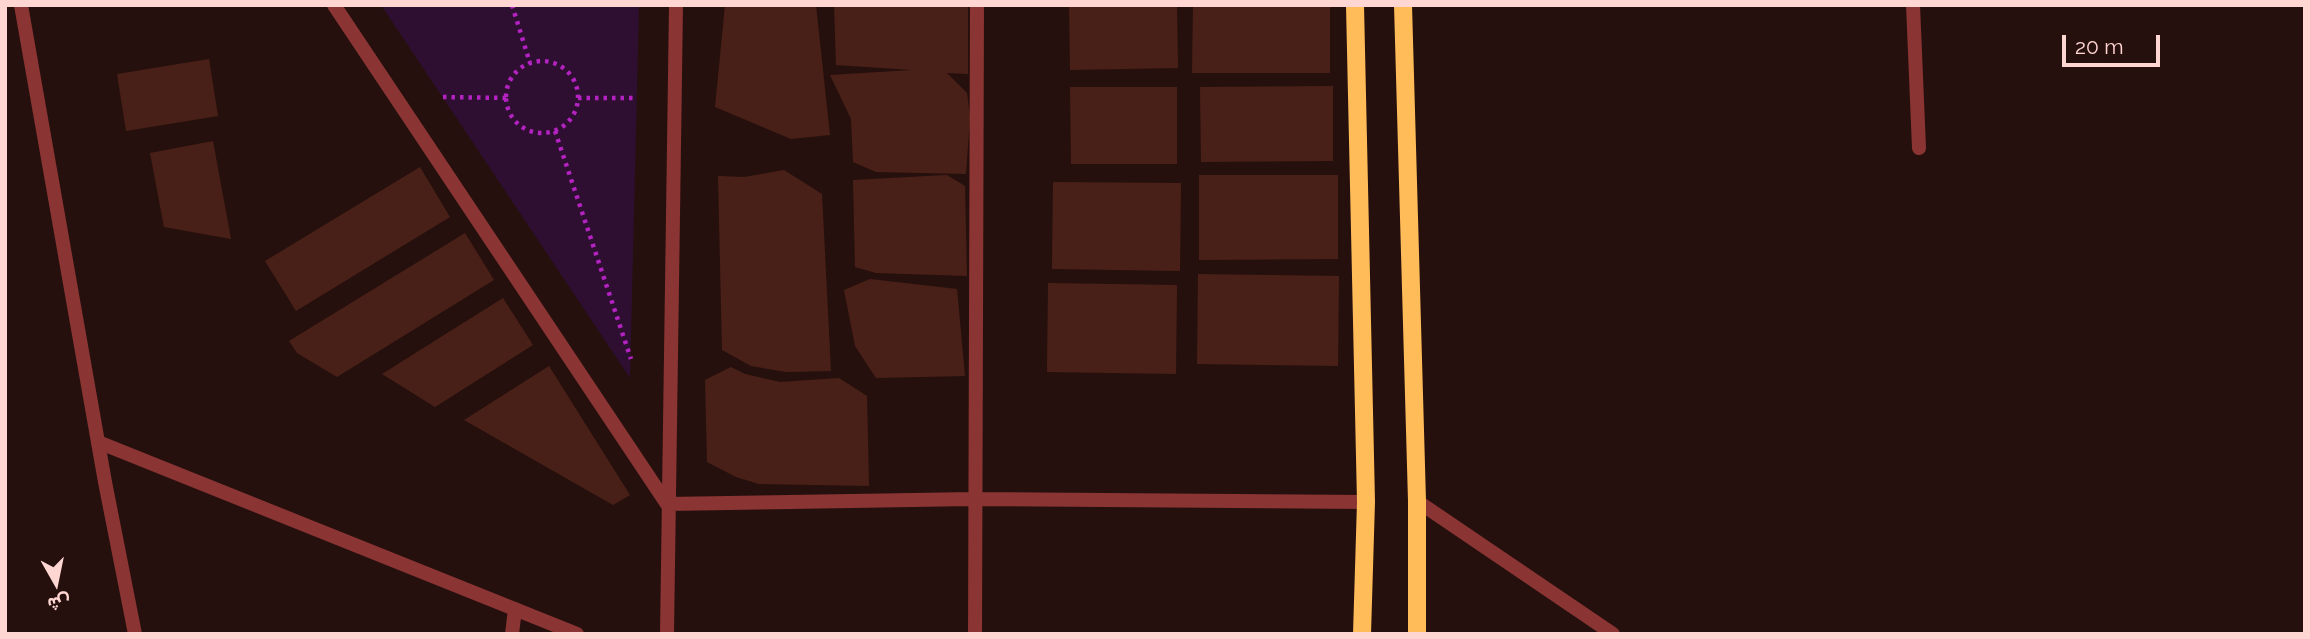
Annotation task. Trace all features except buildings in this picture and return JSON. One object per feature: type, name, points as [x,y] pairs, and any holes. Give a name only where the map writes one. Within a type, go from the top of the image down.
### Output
[{"type":"main road","points":[[1355,5],[1366,502],[1362,634]]},
{"type":"main road","points":[[1403,5],[1417,501],[1417,634]]},
{"type":"street","points":[[21,5],[98,442],[135,634]]},
{"type":"street","points":[[334,5],[667,504]]},
{"type":"street","points":[[667,634],[676,5]]},
{"type":"street","points":[[975,634],[977,5]]},
{"type":"street","points":[[1913,5],[1919,148]]},
{"type":"street","points":[[98,442],[577,634]]},
{"type":"street","points":[[667,504],[974,499],[1366,502]]},
{"type":"street","points":[[1417,501],[1613,634]]},
{"type":"street","points":[[512,634],[515,610]]},
{"type":"path","points":[[512,5],[530,63]]},
{"type":"path","points":[[542,61],[555,62],[566,69],[574,79],[578,98],[574,115],[566,124],[555,131],[544,133],[522,127],[508,109],[506,98],[512,76],[530,63],[542,61]]},
{"type":"path","points":[[443,97],[506,98]]},
{"type":"path","points":[[578,98],[637,99]]},
{"type":"path","points":[[555,131],[631,359]]},
{"type":"shaded area","points":[[381,5],[639,5],[630,378]]}]
